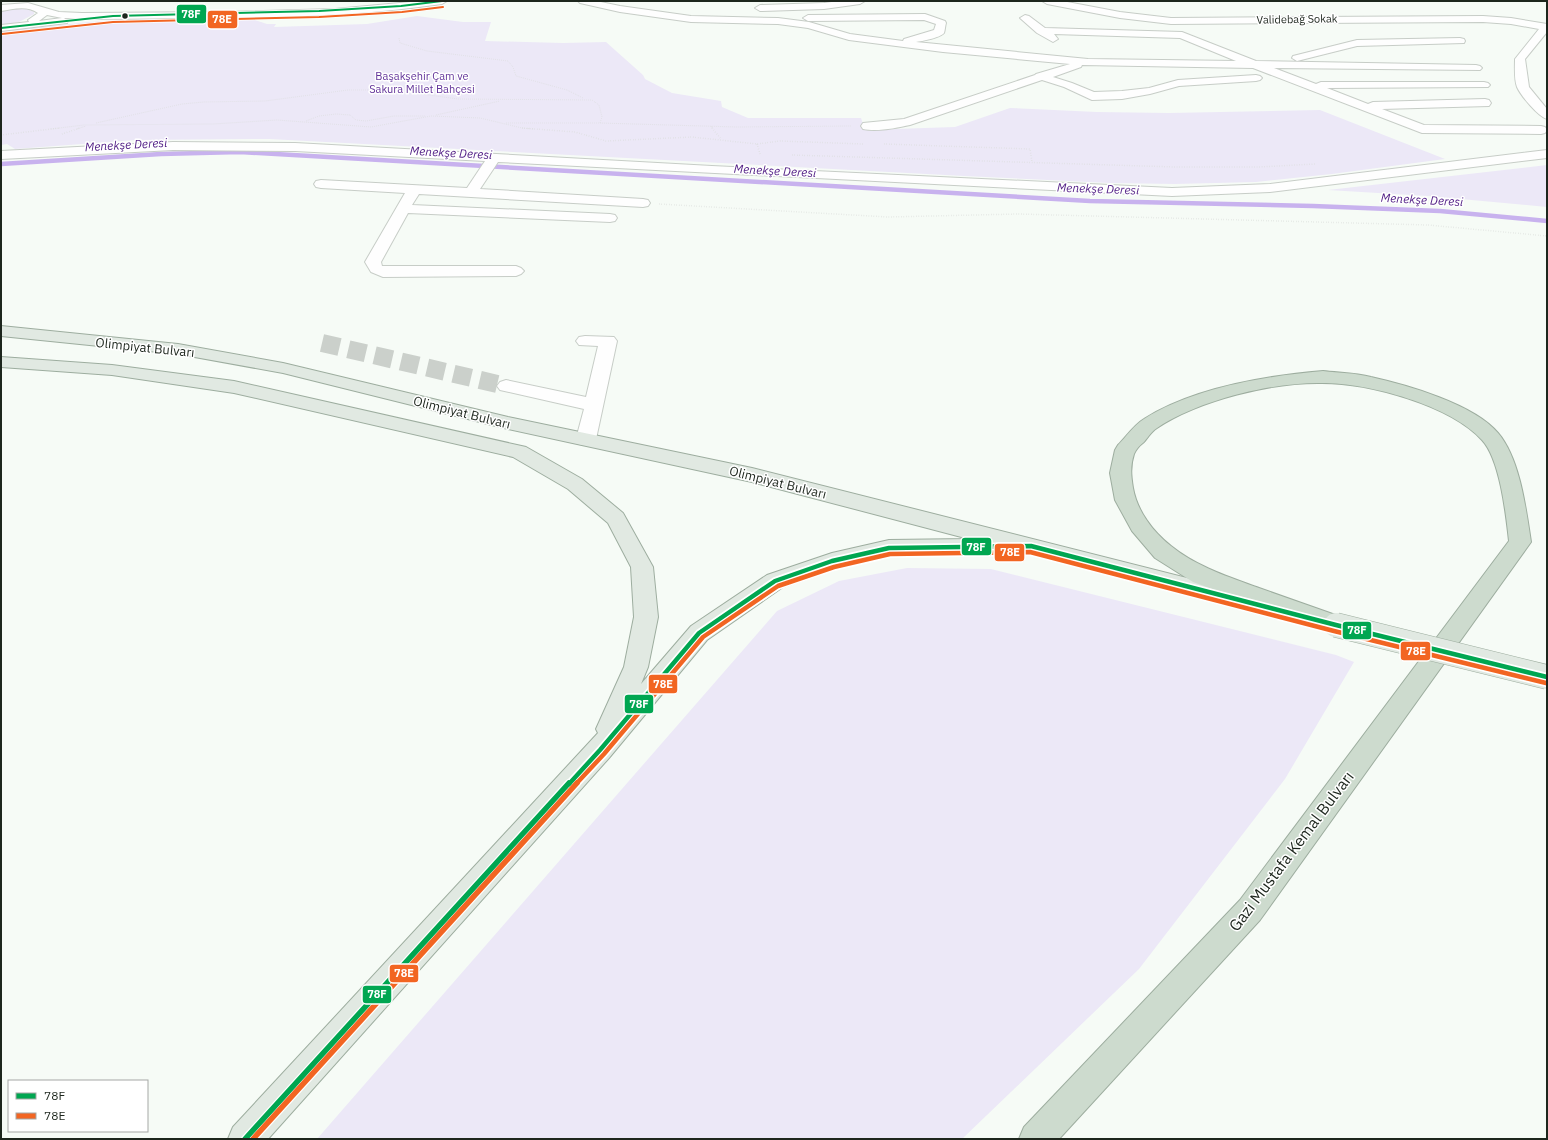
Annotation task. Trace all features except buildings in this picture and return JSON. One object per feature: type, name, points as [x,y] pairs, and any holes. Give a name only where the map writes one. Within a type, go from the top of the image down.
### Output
[{"type":"highway","name":"Gazi Mustafa Kemal Bulvarı","points":[[1036,1139],[1250,910],[1520,542],[1514,497],[1502,457],[1492,437],[1474,422],[1462,415],[1444,406],[1403,391],[1370,382],[1323,377],[1295,379],[1255,385],[1231,391],[1184,406],[1149,424],[1125,450],[1120,473],[1126,500],[1138,526],[1163,552],[1201,576],[1336,625]]},
{"type":"main road","name":"Olimpiyat Bulvarı","points":[[1,331],[178,349],[231,358],[316,376],[508,423],[752,475],[1336,625],[1547,677]]},
{"type":"main road","points":[[1,362],[112,370],[234,387],[519,452],[575,484],[616,518],[642,567],[646,617],[636,667],[600,750]]},
{"type":"main road","points":[[245,1139],[600,750],[699,633],[775,581],[832,561],[889,548],[1031,546]]},
{"type":"street","points":[[1,8],[13,1]]},
{"type":"street","points":[[238,11],[254,1]]},
{"type":"street","points":[[1,8],[38,6],[68,16],[112,16],[334,7],[407,1]]},
{"type":"street","points":[[155,4],[151,7],[151,10],[348,11],[405,7],[442,1]]},
{"type":"street","points":[[583,1],[620,9],[691,19],[778,21],[809,25],[848,37],[943,49],[1088,62],[1476,68]]},
{"type":"street","points":[[752,8],[824,6],[843,2],[860,1]]},
{"type":"street","name":"Validebağ Sokak","points":[[1047,1],[1120,15],[1171,21],[1483,19],[1511,20],[1546,27]]},
{"type":"street","points":[[1,28],[112,16],[142,4]]},
{"type":"street","points":[[19,26],[39,17],[42,14],[38,6]]},
{"type":"street","points":[[778,21],[812,18],[925,17],[941,23],[939,32],[926,37],[895,43]]},
{"type":"street","points":[[1025,18],[1041,31],[1088,62]]},
{"type":"street","points":[[1546,27],[1520,59],[1523,87],[1537,106],[1547,115]]},
{"type":"street","points":[[1041,31],[1182,35],[1422,129],[1541,130]]},
{"type":"street","points":[[1271,65],[1357,43],[1460,41]]},
{"type":"street","points":[[867,126],[906,122],[1040,76],[1088,62]]},
{"type":"street","points":[[1066,68],[1080,72],[1130,71],[1145,74]]},
{"type":"street","points":[[1040,76],[1068,85],[1092,96],[1122,95],[1150,91],[1178,83],[1256,78]]},
{"type":"street","points":[[1159,76],[1178,83]]},
{"type":"street","points":[[1308,85],[1484,85]]},
{"type":"street","points":[[1361,106],[1485,103]]},
{"type":"street","points":[[1,156],[122,148],[230,145],[295,147],[712,170],[1172,192],[1270,188],[1547,154]]},
{"type":"street","points":[[471,193],[494,158]]},
{"type":"street","points":[[321,184],[643,203]]},
{"type":"street","points":[[414,190],[373,262],[376,268],[383,272],[516,270]]},
{"type":"street","points":[[404,209],[610,218]]},
{"type":"street","points":[[585,341],[608,341],[586,440]]},
{"type":"street","points":[[506,386],[594,405]]},
{"type":"path","points":[[399,38],[400,43],[427,51],[508,61],[514,67],[516,76],[576,94],[584,99]]},
{"type":"path","points":[[61,134],[90,125],[182,104],[204,102],[265,101],[348,90],[392,90],[458,99],[592,100],[599,105],[602,117],[600,123]]},
{"type":"path","points":[[1,135],[90,125],[212,124],[277,120],[371,127],[507,100]]},
{"type":"path","points":[[304,121],[319,116],[336,114],[350,115],[356,120],[366,121],[394,116],[480,118],[522,128],[575,132],[606,141],[692,137],[757,144],[780,141],[865,144]]},
{"type":"path","points":[[501,123],[600,123],[711,126],[867,126]]},
{"type":"path","points":[[711,126],[721,140]]},
{"type":"path","points":[[757,144],[760,154]]},
{"type":"path","points":[[881,144],[1030,149],[1032,162]]},
{"type":"path","points":[[643,203],[888,217],[1018,214],[1428,225],[1547,236]]},
{"type":"green space","points":[[20,8],[34,12],[34,14],[19,22],[1,25],[1,11]]},
{"type":"green space","name":"Başakşehir Çam ve Sakura Millet Bahçesi","points":[[417,16],[463,22],[491,22],[485,41],[563,43],[606,42],[643,75],[645,79],[672,93],[721,101],[722,107],[748,118],[861,118],[865,130],[955,127],[1010,108],[1097,112],[1169,113],[1320,110],[1445,159],[1332,174],[1256,182],[1175,184],[1110,183],[964,176],[269,139],[136,140],[15,149],[7,144],[1,145],[1,31],[89,22],[139,19],[252,19],[267,24],[276,24],[274,27],[367,24]]},
{"type":"green space","points":[[1547,165],[1547,207],[1428,196],[1328,190]]},
{"type":"green space","points":[[907,568],[991,569],[1336,655],[1354,662],[1285,779],[1139,969],[962,1139],[317,1139],[777,611],[839,581]]},
{"type":"waterway","name":"Menekşe Deresi","points":[[1,164],[161,154],[240,152],[1090,201],[1313,206],[1440,211],[1547,221]]},
{"type":"tunnel","points":[[322,343],[506,386]]},
{"type":"transit line","name":"78F","points":[[1,28],[113,16],[319,11],[401,6],[442,1]]},
{"type":"transit line","name":"78E","points":[[2,34],[113,22],[319,17],[402,12],[443,7]]},
{"type":"transit line","name":"78F","points":[[245,1139],[600,750],[699,633],[775,581],[832,561],[889,548],[1031,546],[1336,625],[1547,677]]},
{"type":"transit line","name":"78E","points":[[253,1139],[604,754],[703,637],[778,586],[834,567],[890,554],[1030,552],[1334,631],[1546,683]]}]
